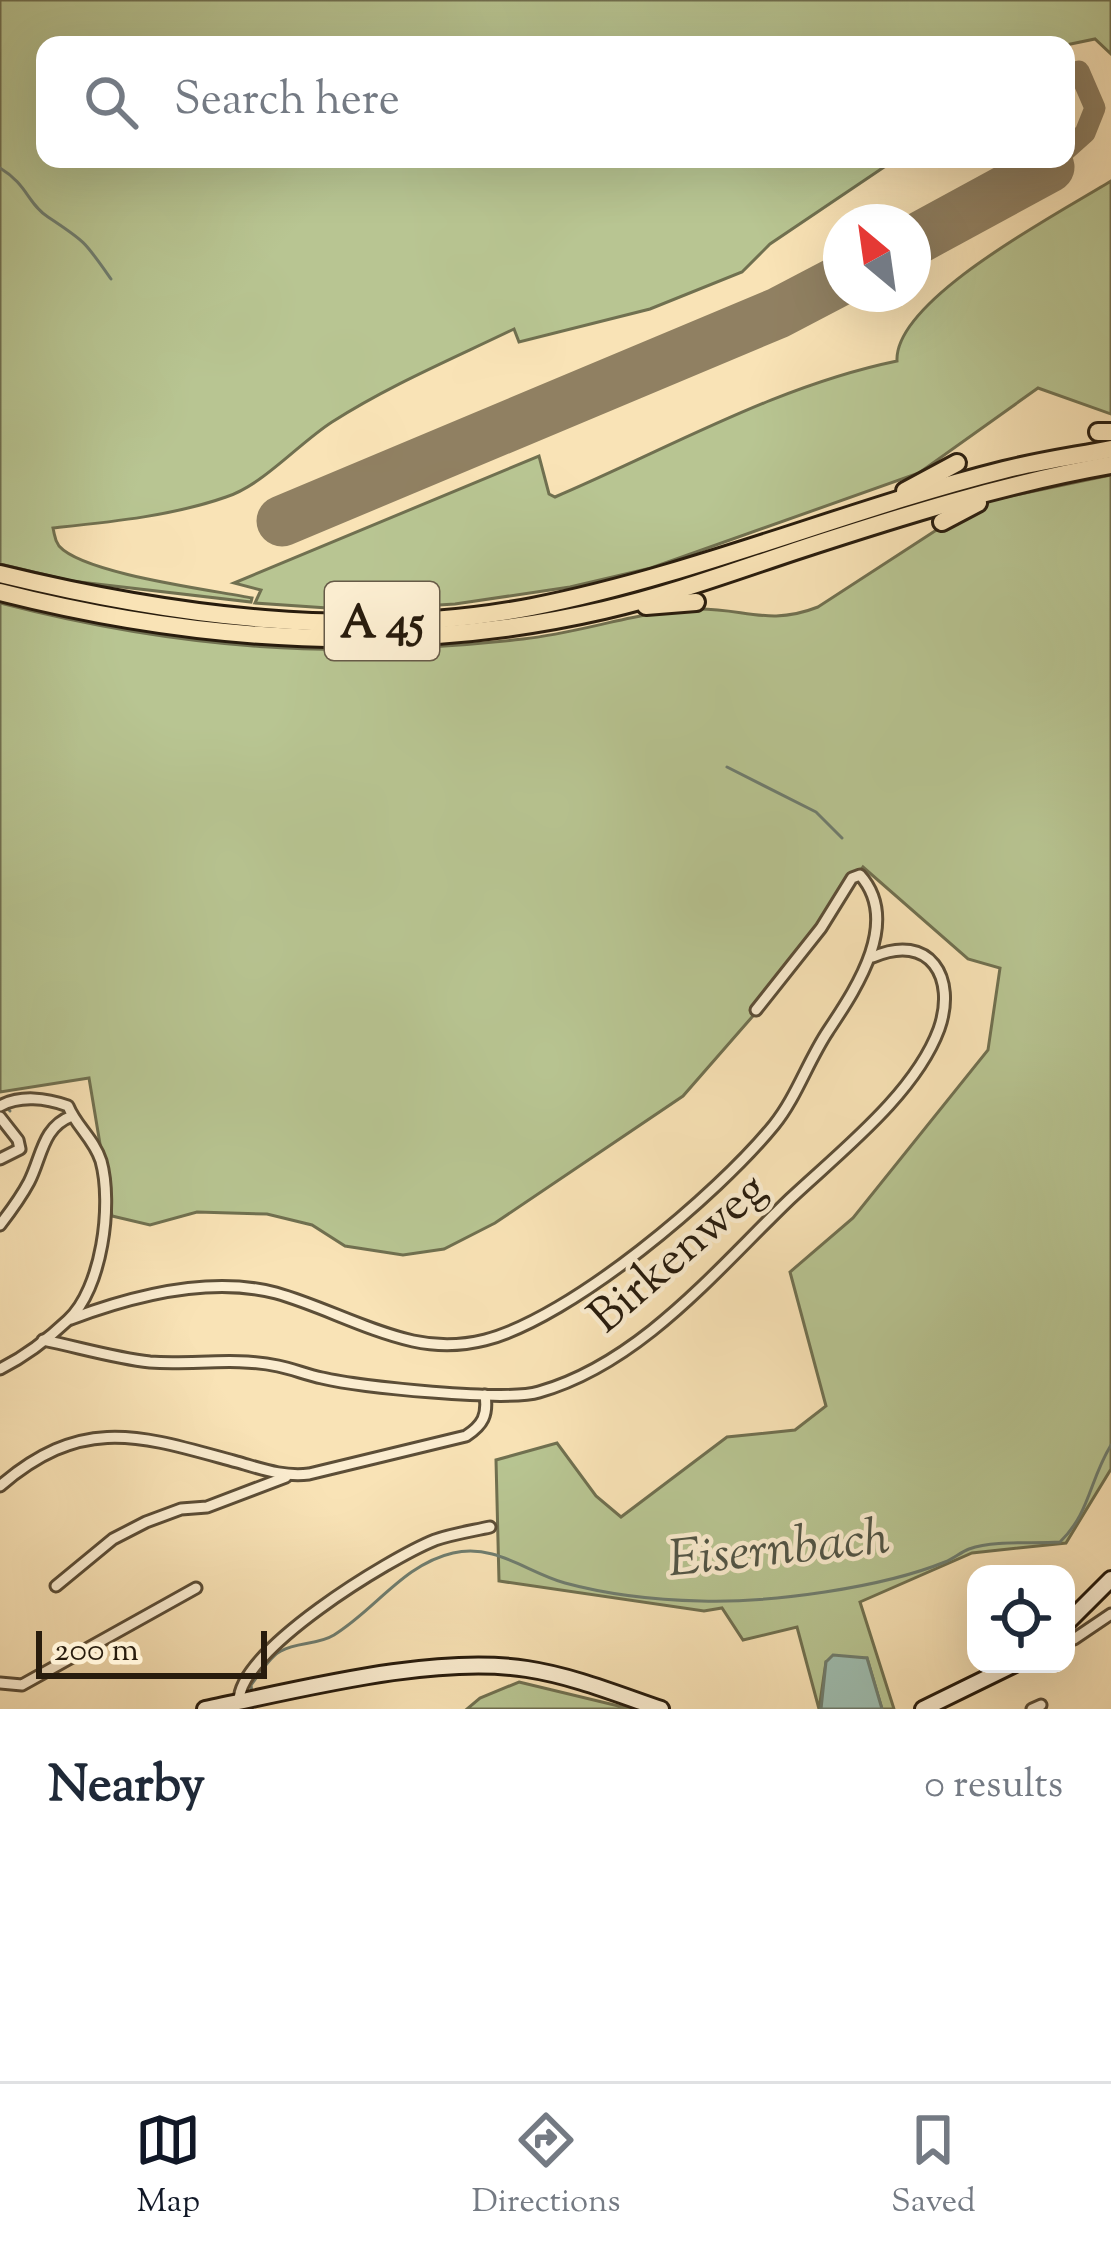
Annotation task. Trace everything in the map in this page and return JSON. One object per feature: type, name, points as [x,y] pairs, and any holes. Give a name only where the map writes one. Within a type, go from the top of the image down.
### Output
[{"type":"highway","name":"A 45","points":[[0,574],[94,596],[281,620],[425,619],[527,608],[667,575],[1005,470],[1111,449]]},
{"type":"highway","points":[[854,514],[957,463]]},
{"type":"highway","name":"A 45","points":[[0,592],[157,624],[280,637],[427,636],[604,610],[1006,488],[1111,465]]},
{"type":"highway","points":[[942,522],[1006,488]]},
{"type":"highway","points":[[604,610],[696,602]]},
{"type":"main road","points":[[1075,1615],[1111,1579]]},
{"type":"main road","points":[[205,1709],[406,1672],[495,1666],[557,1675],[661,1709]]},
{"type":"main road","points":[[923,1709],[997,1673]]},
{"type":"street","points":[[0,1369],[71,1319],[141,1298],[210,1288],[282,1295],[416,1342],[447,1345],[502,1334],[585,1291],[634,1256],[770,1130],[873,957],[871,895],[864,878],[856,875],[756,1010]]},
{"type":"street","name":"Birkenweg","points":[[43,1340],[153,1362],[249,1362],[323,1379],[484,1394],[537,1393],[603,1364],[636,1343],[924,1064],[945,1010],[943,982],[933,962],[913,950],[900,948],[873,957]]},
{"type":"street","points":[[0,1106],[16,1100],[68,1106],[82,1122],[100,1159],[107,1210],[90,1285],[71,1319]]},
{"type":"street","points":[[0,1225],[31,1179],[42,1143],[61,1120],[72,1116]]},
{"type":"street","points":[[0,1117],[20,1149],[0,1159]]},
{"type":"street","points":[[56,1586],[113,1539],[181,1509],[207,1507],[286,1477],[466,1436],[484,1419],[484,1394]]},
{"type":"street","points":[[0,1486],[38,1457],[62,1446],[123,1435],[155,1438],[286,1477]]},
{"type":"street","points":[[249,1700],[241,1684],[270,1648],[320,1609],[434,1541],[490,1527]]},
{"type":"street","points":[[0,1683],[22,1685],[196,1588]]},
{"type":"street","points":[[1075,1638],[1111,1614]]},
{"type":"green space","points":[[0,0],[1111,0],[1111,54],[1095,39],[1075,43],[1075,36],[36,36],[36,168],[883,168],[823,204],[742,272],[650,309],[519,342],[514,329],[354,409],[240,491],[163,514],[53,528],[59,546],[94,565],[252,598],[251,602],[71,581],[0,564]]},
{"type":"green space","points":[[1111,181],[1111,414],[1038,388],[919,473],[651,568],[570,587],[455,604],[357,610],[255,603],[261,590],[234,583],[539,456],[549,494],[555,497],[765,402],[897,361],[903,337],[921,312],[931,312],[931,303],[950,285]]},
{"type":"green space","points":[[1111,475],[1111,1469],[1066,1543],[972,1553],[860,1602],[894,1709],[882,1709],[867,1658],[826,1662],[819,1709],[797,1627],[743,1640],[722,1608],[704,1611],[499,1581],[496,1460],[557,1443],[596,1496],[621,1517],[727,1437],[795,1430],[826,1406],[790,1272],[853,1218],[988,1050],[1000,968],[968,959],[863,867],[780,985],[683,1096],[495,1223],[444,1249],[403,1255],[345,1246],[312,1225],[267,1214],[197,1212],[150,1225],[112,1216],[89,1078],[0,1092],[0,603],[196,641],[324,649],[523,639],[693,609],[784,615],[818,607],[978,503]]},
{"type":"green space","points":[[519,1682],[631,1709],[467,1709],[480,1698]]},
{"type":"shaded area","points":[[833,1655],[867,1658],[882,1709],[821,1709],[826,1662]]},
{"type":"waterway","points":[[0,168],[41,212],[84,243],[111,279]]},
{"type":"waterway","points":[[727,767],[816,812],[842,838]]},
{"type":"waterway","name":"Eisernbach","points":[[252,1694],[251,1685],[277,1653],[334,1635],[419,1567],[453,1553],[483,1552],[565,1583],[650,1598],[729,1601],[825,1592],[919,1571],[979,1546],[1060,1542],[1078,1520],[1111,1445]]},
{"type":"taxiway","points":[[1075,142],[1085,133],[1095,108],[1079,71]]},
{"type":"runway","points":[[931,231],[1047,168]]},
{"type":"runway","points":[[282,521],[778,313],[823,289]]}]
